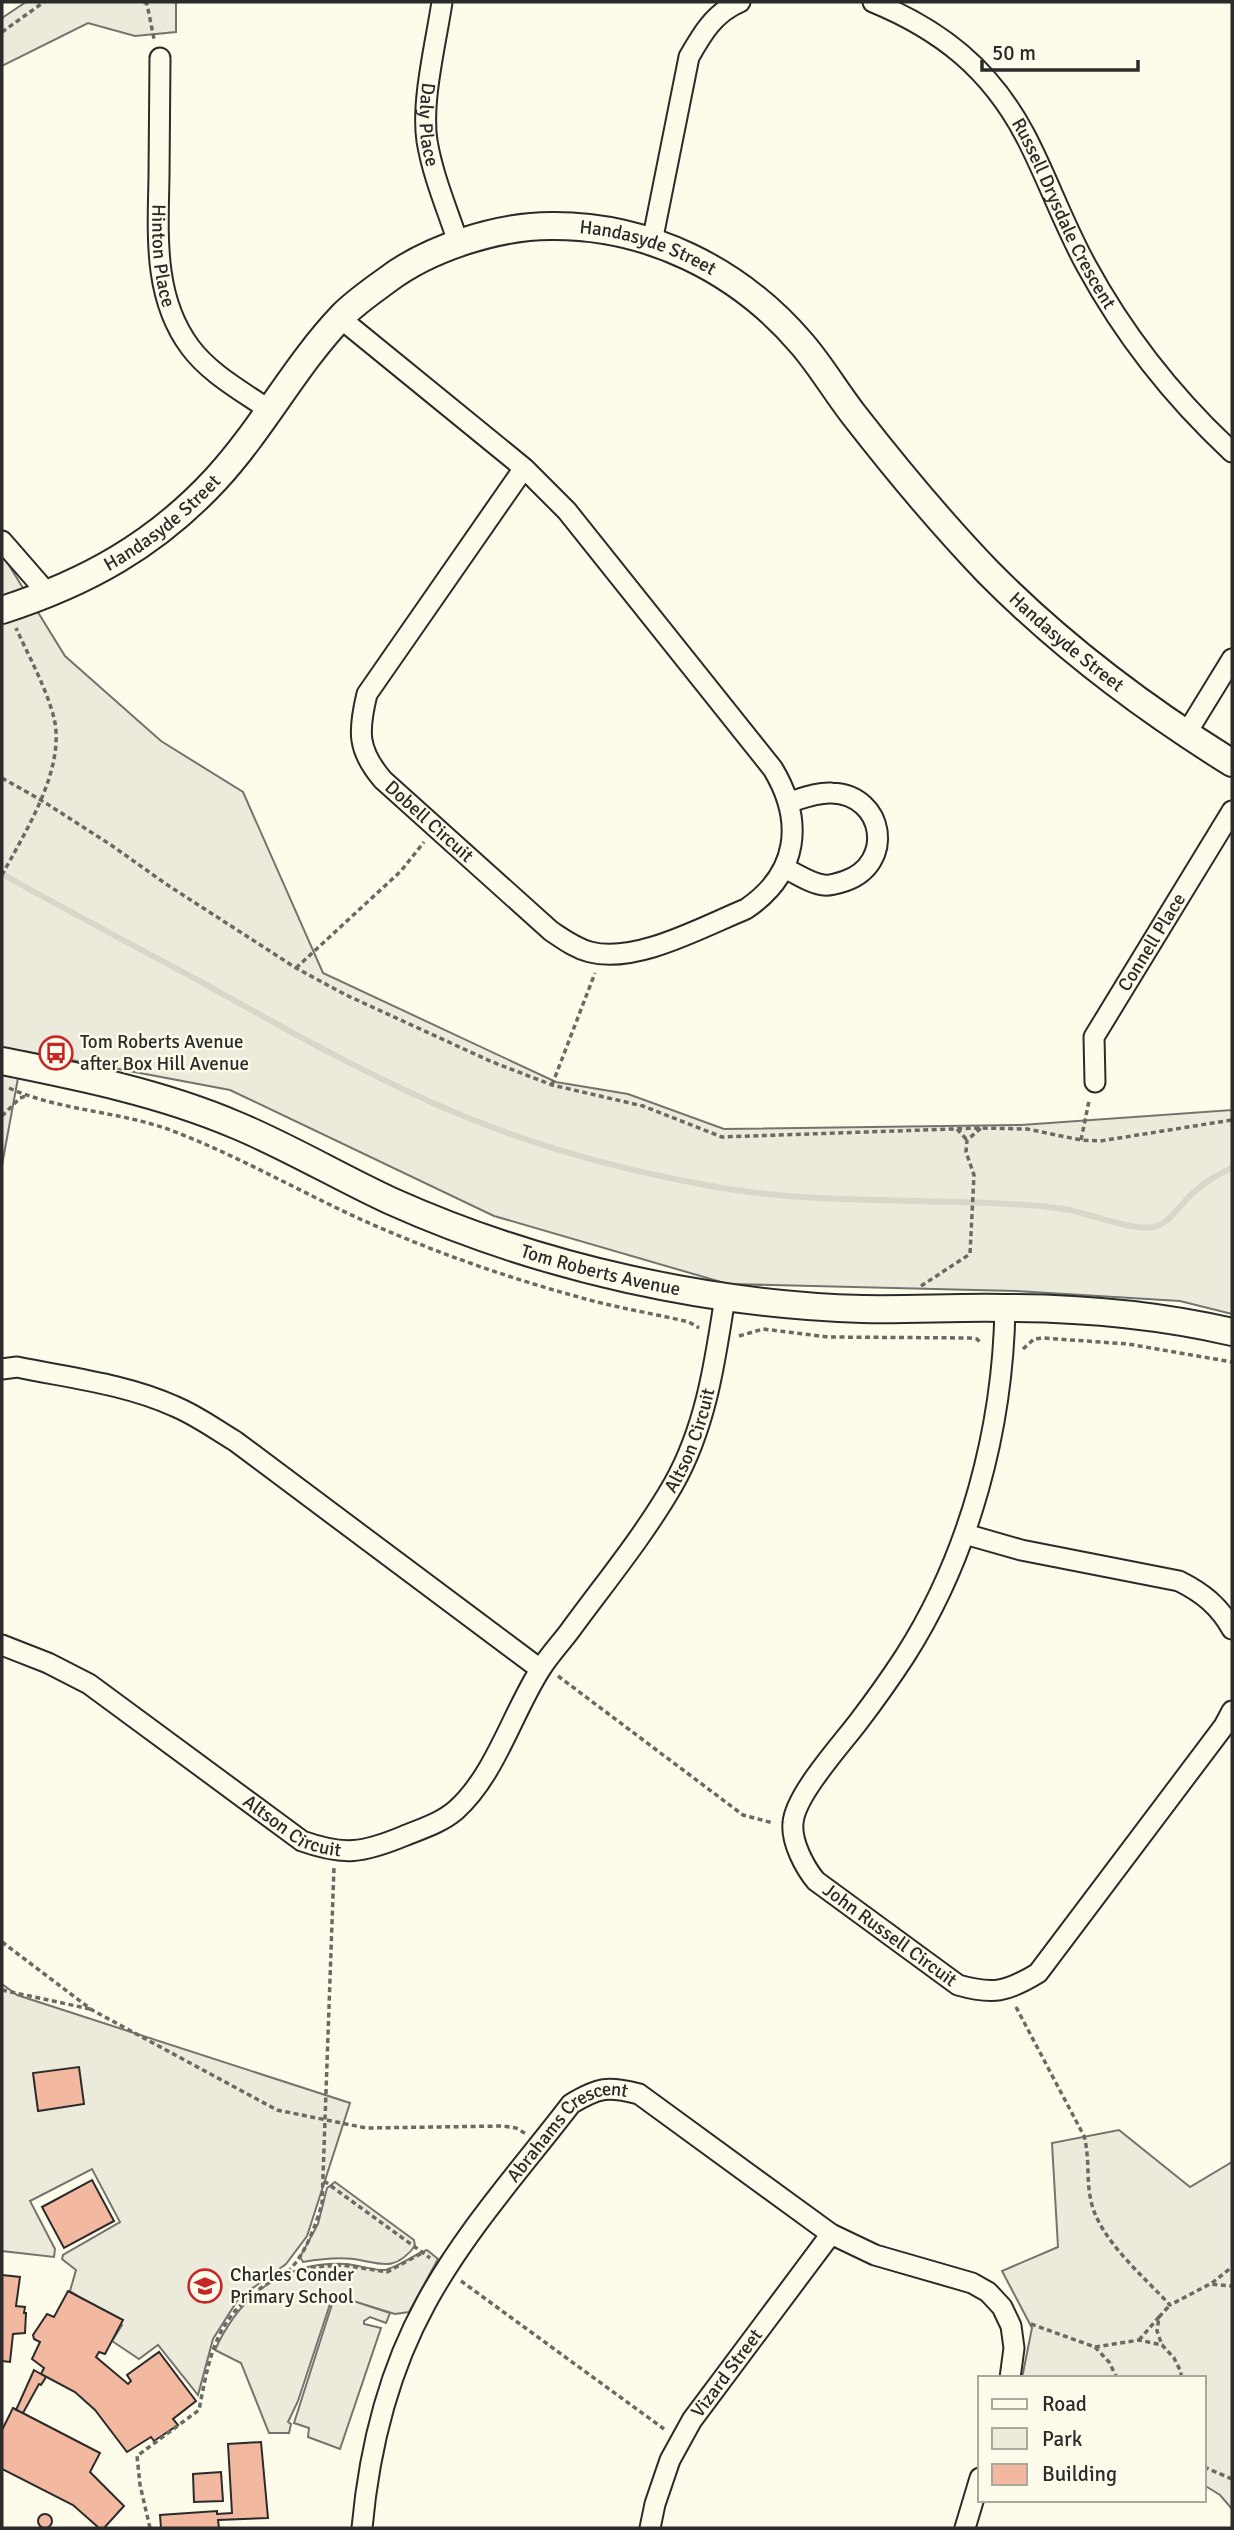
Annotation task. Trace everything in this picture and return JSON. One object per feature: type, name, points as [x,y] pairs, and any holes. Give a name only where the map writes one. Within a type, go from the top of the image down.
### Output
[{"type":"street","name":"Daly Place","points":[[442,2],[426,110],[427,140],[459,245]]},
{"type":"street","points":[[652,242],[688,57],[703,30],[713,19],[740,2]]},
{"type":"street","name":"Russell Drysdale Crescent","points":[[873,2],[909,17],[948,42],[998,92],[1025,134],[1086,266],[1128,333],[1151,365],[1200,422],[1232,452]]},
{"type":"street","name":"Hinton Place","points":[[160,58],[158,249],[162,285],[173,318],[190,347],[212,370],[270,410]]},
{"type":"street","name":"Handasyde Street","points":[[7,615],[75,584],[126,555],[173,520],[217,478],[303,362],[340,318],[396,273],[427,257],[483,236],[531,226],[604,229],[677,250],[722,273],[765,305],[803,345],[917,495],[988,572],[1104,675],[1186,734],[1232,763]]},
{"type":"street","name":"Dobell Circuit","points":[[340,318],[524,468],[567,511],[773,769],[790,802],[792,842],[784,868],[777,881],[757,901],[746,909],[648,948],[620,955],[577,947],[551,931],[383,780],[370,765],[362,746],[359,724],[367,694],[524,468]]},
{"type":"street","points":[[2,541],[49,595]]},
{"type":"street","points":[[1186,734],[1232,659]]},
{"type":"street","points":[[784,868],[824,886],[838,884],[858,877],[869,867],[879,842],[870,810],[847,795],[819,793],[790,802]]},
{"type":"street","name":"Connell Place","points":[[1095,1082],[1094,1037],[1232,811]]},
{"type":"street","name":"Tom Roberts Avenue","points":[[2,1062],[170,1100],[237,1125],[393,1201],[485,1239],[628,1279],[771,1303],[862,1309],[1055,1309],[1156,1318],[1232,1332]]},
{"type":"street","name":"Altson Circuit","points":[[2,1645],[48,1663],[89,1684],[302,1841],[334,1851],[355,1852],[381,1846],[442,1820],[455,1811],[477,1788],[540,1669],[646,1527],[674,1483],[705,1409],[725,1297]]},
{"type":"street","points":[[793,1823],[804,1794],[906,1655],[938,1596],[965,1534],[993,1423],[1000,1378],[1005,1308]]},
{"type":"street","points":[[2,1370],[17,1367],[129,1390],[194,1415],[235,1441],[540,1669]]},
{"type":"street","points":[[965,1534],[1021,1550],[1179,1581],[1202,1593],[1222,1612],[1232,1629]]},
{"type":"street","name":"John Russell Circuit","points":[[793,1823],[804,1866],[816,1881],[958,1984],[981,1992],[1009,1989],[1038,1973],[1224,1726],[1232,1711]]},
{"type":"street","name":"Abrahams Crescent","points":[[362,2528],[366,2487],[379,2424],[399,2362],[425,2304],[457,2252],[571,2104],[592,2091],[616,2088],[639,2094],[831,2234],[875,2255],[972,2283],[988,2292],[1002,2307],[1009,2323],[1014,2348],[1010,2376]]},
{"type":"street","name":"Vizard Street","points":[[650,2528],[670,2460],[691,2420],[831,2234]]},
{"type":"street","points":[[965,2528],[978,2485]]},
{"type":"path","points":[[2,32],[44,2]]},
{"type":"path","points":[[146,3],[160,58]]},
{"type":"path","points":[[2,875],[41,800],[54,754],[54,719],[43,686],[7,615]]},
{"type":"path","points":[[2,778],[41,800],[296,968],[346,995],[478,1055],[552,1085],[643,1106],[722,1136],[981,1128],[1027,1129],[1100,1141],[1232,1120]]},
{"type":"path","points":[[296,968],[401,871],[436,828]]},
{"type":"path","points":[[552,1085],[599,964],[600,953]]},
{"type":"path","points":[[1081,1140],[1086,1109],[1095,1082]]},
{"type":"path","points":[[2,1116],[20,1098],[26,1096]]},
{"type":"path","points":[[917,1288],[970,1254],[974,1175],[966,1152],[967,1140],[981,1128]]},
{"type":"path","points":[[957,1129],[967,1140]]},
{"type":"path","points":[[540,1669],[551,1672],[743,1815],[769,1823],[793,1823]]},
{"type":"path","points":[[284,2275],[302,2251],[315,2227],[322,2204],[334,1851]]},
{"type":"path","points":[[2,1942],[92,2010],[277,2109],[366,2128],[503,2126],[516,2128],[541,2143]]},
{"type":"path","points":[[1009,1989],[1084,2136],[1089,2155],[1088,2187],[1098,2221],[1119,2250],[1170,2305]]},
{"type":"path","points":[[2,1990],[92,2010]]},
{"type":"path","points":[[324,2181],[680,2441]]},
{"type":"path","points":[[150,2528],[140,2485],[137,2456],[199,2410],[211,2356],[223,2329],[235,2311],[251,2296],[284,2275],[314,2267],[342,2265],[387,2272],[423,2253]]},
{"type":"path","points":[[1139,2340],[1170,2305],[1210,2284],[1232,2267]]},
{"type":"path","points":[[1210,2284],[1232,2286]]},
{"type":"path","points":[[1159,2317],[1157,2331],[1162,2345],[1174,2358],[1181,2376]]},
{"type":"path","points":[[1009,2323],[1019,2319],[1095,2347],[1109,2362],[1116,2376]]},
{"type":"path","points":[[1095,2347],[1139,2340],[1162,2345]]},
{"type":"path","points":[[1206,2468],[1232,2479]]},
{"type":"green space","points":[[26,2],[176,2],[176,32],[135,36],[88,23],[2,66],[2,18]]},
{"type":"green space","points":[[2,554],[65,656],[161,741],[243,792],[323,973],[556,1082],[628,1094],[724,1129],[1021,1125],[1232,1110],[1232,1314],[1180,1301],[1016,1291],[728,1284],[494,1216],[230,1090],[23,1051],[2,1165]]},
{"type":"green space","points":[[2,1984],[17,1995],[350,2103],[307,2236],[286,2264],[239,2298],[213,2339],[198,2395],[158,2345],[139,2359],[112,2341],[122,2325],[70,2291],[76,2270],[62,2259],[63,2255],[120,2222],[92,2169],[30,2201],[55,2249],[54,2257],[2,2251]]},
{"type":"green space","points":[[1119,2130],[1190,2187],[1232,2162],[1232,2509],[1220,2495],[1206,2486],[1206,2376],[1022,2376],[1032,2328],[1002,2271],[1058,2247],[1052,2143]]},
{"type":"green space","points":[[335,2182],[414,2240],[415,2246],[400,2260],[386,2264],[341,2258],[303,2262],[300,2257],[318,2224],[327,2188]]},
{"type":"green space","points":[[427,2250],[438,2259],[409,2312],[395,2314],[333,2295],[298,2401],[288,2422],[291,2424],[289,2433],[269,2433],[241,2363],[215,2350],[237,2313],[266,2285],[302,2268],[346,2264],[383,2270]]},
{"type":"shaded area","points":[[335,2295],[390,2313],[386,2323],[370,2317],[364,2321],[364,2324],[381,2328],[340,2449],[308,2437],[309,2428],[294,2423]]},
{"type":"building","points":[[79,2067],[84,2104],[38,2111],[33,2073]]},
{"type":"building","points":[[92,2180],[114,2221],[64,2248],[42,2207]]},
{"type":"building","points":[[2,2275],[20,2277],[16,2306],[25,2307],[26,2313],[25,2333],[13,2334],[10,2362],[2,2361]]},
{"type":"building","points":[[68,2291],[123,2320],[105,2354],[99,2352],[96,2357],[128,2384],[131,2381],[127,2375],[159,2352],[196,2401],[173,2419],[178,2425],[154,2441],[151,2437],[127,2452],[95,2410],[75,2392],[41,2374],[44,2368],[32,2359],[40,2342],[34,2339],[33,2335],[47,2314],[54,2317]]},
{"type":"building","points":[[34,2370],[46,2377],[41,2385],[39,2384],[23,2413],[16,2410]]},
{"type":"building","points":[[13,2408],[100,2453],[90,2472],[124,2506],[104,2528],[99,2528],[73,2505],[2,2469],[2,2430]]},
{"type":"building","points":[[261,2442],[268,2518],[218,2520],[219,2528],[161,2528],[160,2515],[217,2511],[217,2514],[232,2513],[228,2444]]},
{"type":"building","points":[[221,2472],[223,2501],[194,2502],[193,2474]]},
{"type":"building","points":[[45,2514],[50,2516],[50,2526],[45,2528],[40,2526],[38,2521],[40,2516]]},
{"type":"waterway","points":[[2,874],[402,1089],[533,1142],[640,1171],[711,1186],[780,1195],[1049,1207],[1145,1228],[1165,1222],[1202,1185],[1232,1168]]},
{"type":"place","name":"Tom Roberts Avenue after Box Hill Avenue","points":[[56,1053]]},
{"type":"place","name":"Charles Conder Primary School","points":[[205,2286]]}]
